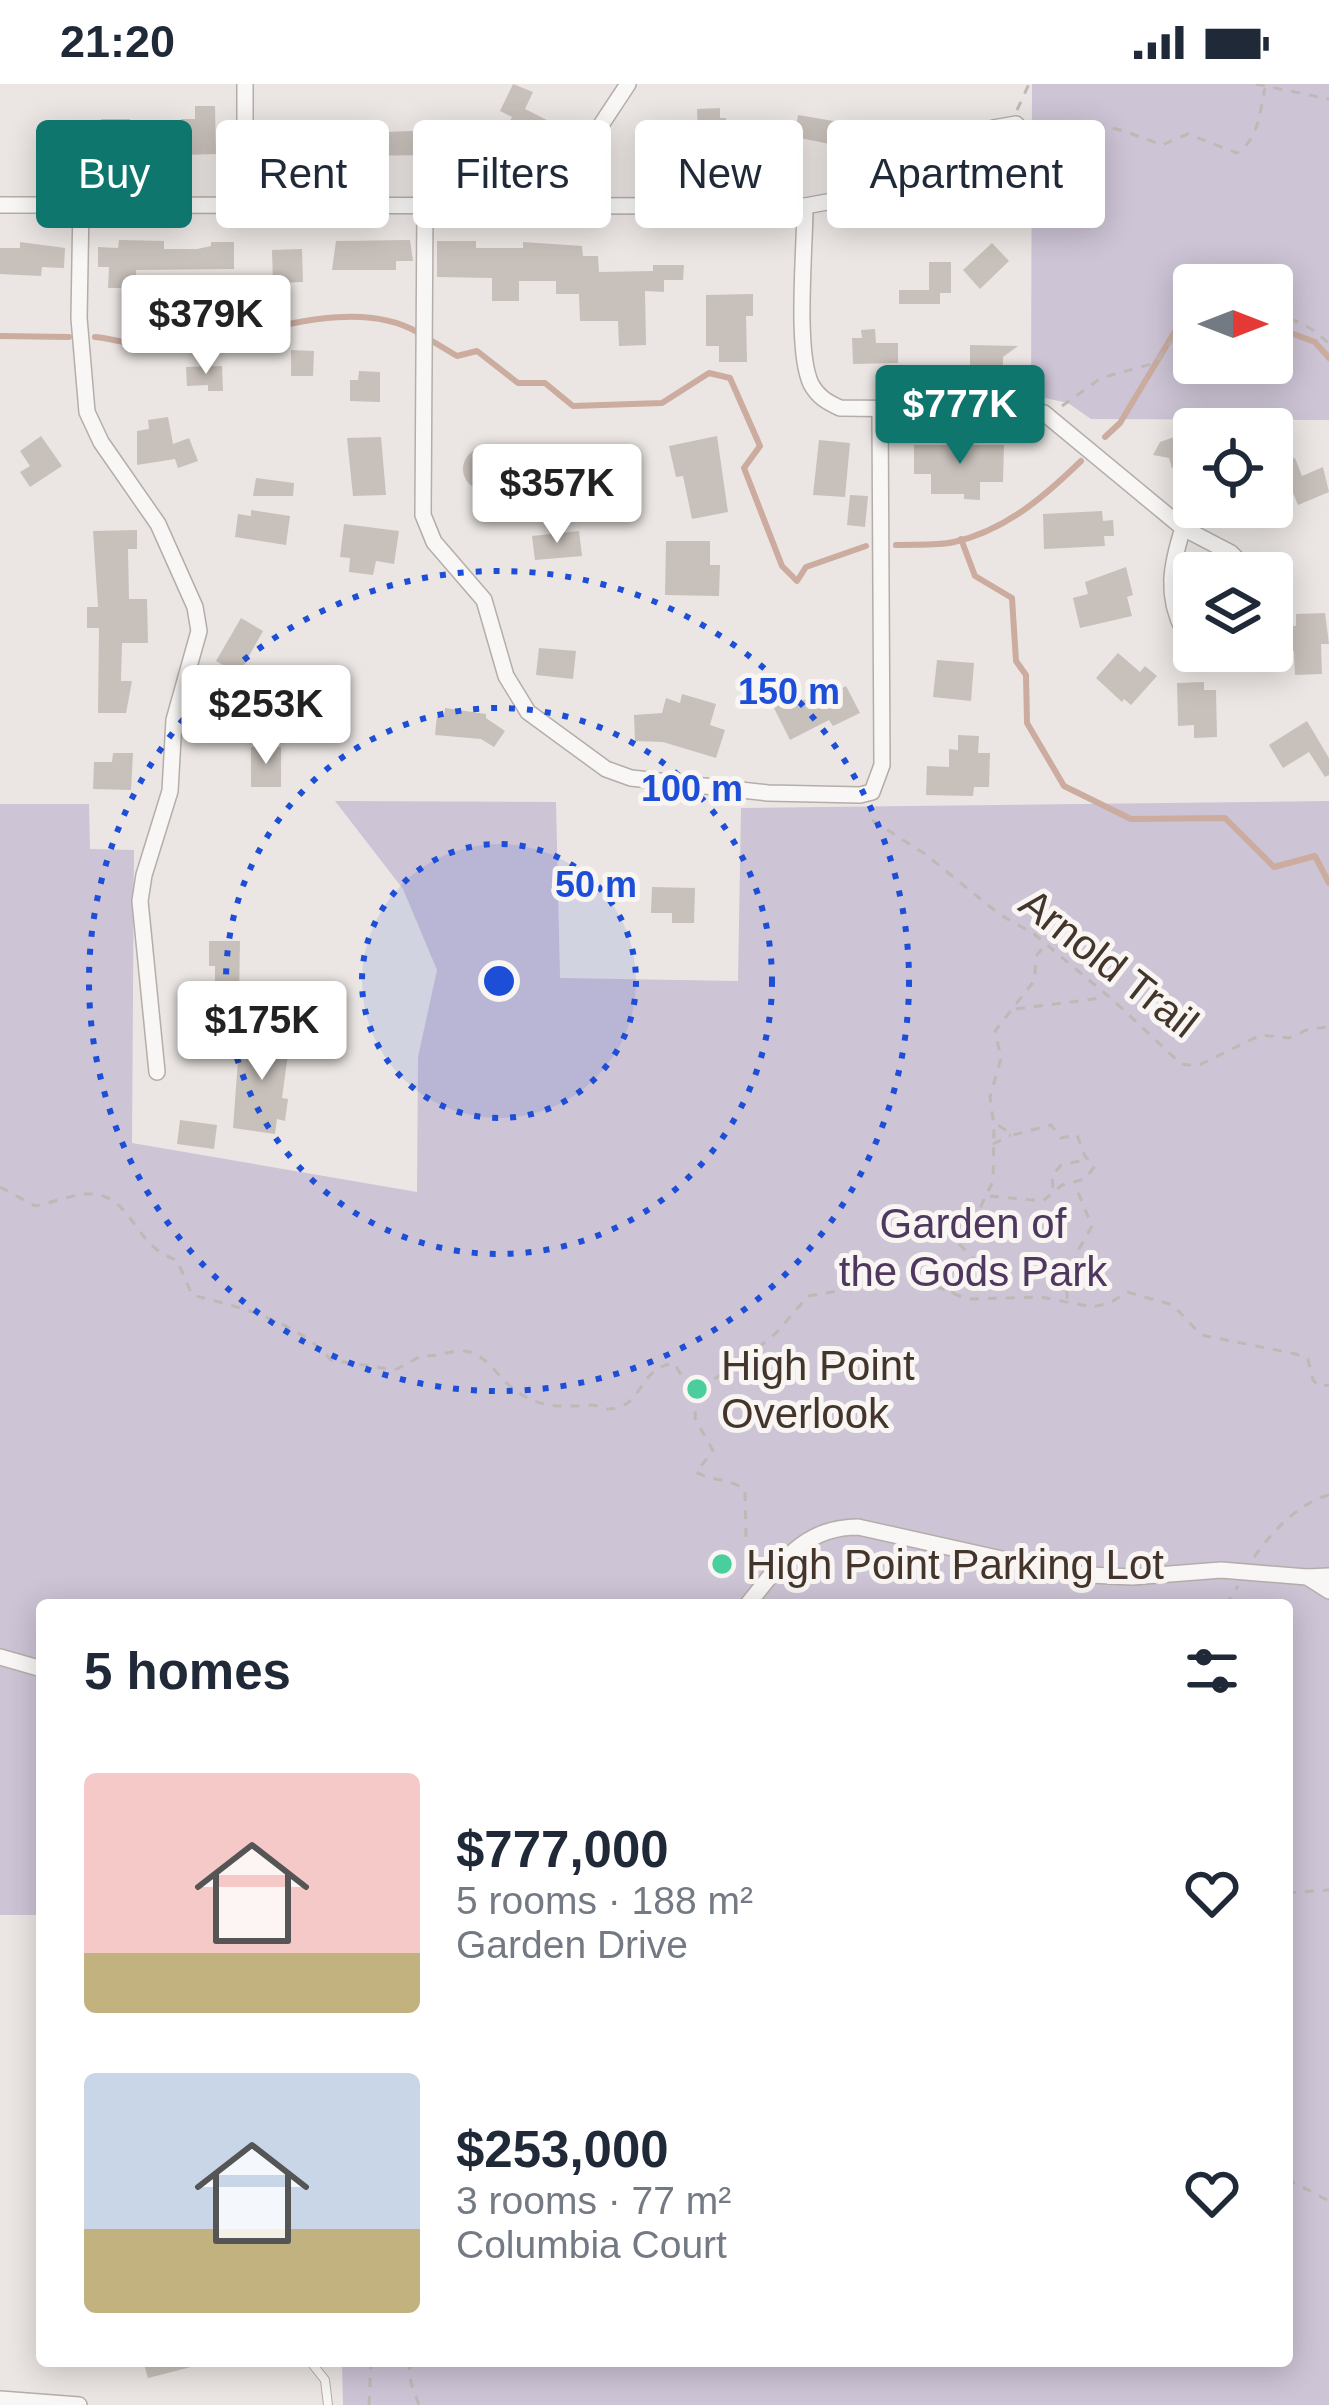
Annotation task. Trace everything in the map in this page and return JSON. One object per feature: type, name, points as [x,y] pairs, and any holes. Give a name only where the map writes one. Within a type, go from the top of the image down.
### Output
[{"type":"street","points":[[245,84],[245,120]]},
{"type":"street","points":[[604,120],[628,84]]},
{"type":"street","points":[[611,203],[805,206],[827,202]]},
{"type":"street","points":[[0,205],[36,205]]},
{"type":"street","points":[[805,206],[804,350],[813,388],[824,400],[840,407],[880,410],[1044,413],[1173,520]]},
{"type":"street","points":[[81,228],[79,318],[87,412],[101,442],[158,524],[195,607],[200,631],[178,700],[170,791],[140,901],[157,1072]]},
{"type":"street","points":[[425,228],[423,515],[434,542],[484,600],[506,676],[527,712],[606,769],[631,778],[768,793],[872,792],[882,765],[880,410]]},
{"type":"street","points":[[1176,552],[1183,528],[1227,552]]},
{"type":"street","points":[[1173,561],[1173,601]]},
{"type":"street","points":[[752,1599],[801,1544],[835,1527],[858,1527],[1069,1574],[1132,1577],[1244,1570],[1329,1576]]},
{"type":"street","points":[[1307,1577],[1329,1591]]},
{"type":"street","points":[[0,1657],[36,1668]]},
{"type":"street","points":[[0,2399],[80,2405]]},
{"type":"lane","points":[[315,2367],[325,2380],[328,2405]]},
{"type":"path","points":[[1018,120],[1016,112],[1029,84]]},
{"type":"path","points":[[1256,84],[1329,99]]},
{"type":"path","points":[[1105,128],[1162,145],[1188,134],[1201,136],[1237,153],[1255,132],[1265,88]]},
{"type":"path","points":[[1293,320],[1329,344]]},
{"type":"path","points":[[1044,413],[1068,403],[1101,378],[1155,363],[1173,339]]},
{"type":"path","name":"Arnold Trail","points":[[872,820],[926,854],[998,914],[1046,944],[1175,1061],[1197,1066],[1261,1035],[1289,1038],[1329,1027]]},
{"type":"path","points":[[952,1293],[958,1274],[974,1259],[959,1244],[978,1226],[993,1181],[991,1089],[1001,1058],[995,1031],[1034,981],[1037,955],[1046,944]]},
{"type":"path","points":[[1015,1010],[1106,994]]},
{"type":"path","points":[[993,1121],[1013,1135]]},
{"type":"path","points":[[993,1144],[1051,1125],[1061,1138],[1080,1137],[1093,1171],[1075,1184],[1054,1189]]},
{"type":"path","points":[[988,1196],[1049,1198],[1054,1189],[1052,1176],[1061,1165],[1088,1160]]},
{"type":"path","points":[[1067,1301],[1067,1286],[1078,1268],[1075,1256],[1092,1226],[1075,1184]]},
{"type":"path","points":[[0,1186],[35,1206],[91,1194],[118,1204],[157,1254],[177,1260],[192,1295],[245,1309],[300,1332],[317,1342],[331,1360],[395,1370],[423,1355],[435,1358],[451,1350],[473,1352],[525,1399],[577,1410],[625,1405],[638,1395],[645,1375],[660,1365],[674,1363],[686,1383],[698,1389]]},
{"type":"path","points":[[698,1389],[739,1364],[777,1332],[808,1295],[856,1288],[882,1267],[914,1268],[930,1284],[967,1299],[1041,1297],[1092,1307],[1110,1303],[1126,1292],[1160,1298],[1182,1312],[1201,1335],[1296,1354],[1308,1359],[1319,1386],[1329,1385]]},
{"type":"path","points":[[698,1389],[695,1418],[712,1450],[696,1472],[711,1480],[725,1478],[745,1490],[746,1537]]},
{"type":"path","points":[[1229,1599],[1268,1535],[1329,1495]]},
{"type":"path","points":[[1293,1893],[1329,1890]]},
{"type":"path","points":[[1293,2182],[1329,2201]]},
{"type":"path","points":[[369,2405],[370,2367]]},
{"type":"path","points":[[410,2367],[419,2405]]},
{"type":"green space","points":[[1032,84],[1329,84],[1329,420],[1293,420],[1293,408],[1173,408],[1173,419],[1091,419],[1068,403],[1031,395],[1032,228],[1105,228],[1105,120],[1032,120]]},
{"type":"green space","name":"Garden of the Gods Park","points":[[335,801],[556,802],[560,978],[738,981],[741,808],[1329,801],[1329,2405],[343,2405],[342,2367],[1293,2367],[1293,1599],[36,1599],[36,1915],[0,1915],[0,804],[89,804],[90,849],[134,850],[132,1143],[417,1192],[418,1057],[437,970],[403,889]]},
{"type":"building","points":[[513,84],[533,92],[525,109],[547,120],[510,120],[500,111]]},
{"type":"building","points":[[195,106],[215,106],[216,154],[192,155],[192,120],[181,119],[195,119]]},
{"type":"building","points":[[720,108],[720,118],[726,120],[697,120],[697,109]]},
{"type":"building","points":[[798,115],[828,120],[827,144],[803,139],[803,120],[797,120]]},
{"type":"building","points":[[413,131],[413,155],[389,156],[389,132]]},
{"type":"building","points":[[119,240],[164,241],[164,249],[234,242],[234,269],[136,270],[136,288],[108,288],[109,267],[98,267],[98,247],[118,248]]},
{"type":"building","points":[[410,240],[413,261],[396,261],[396,270],[332,270],[336,241]]},
{"type":"building","points":[[437,241],[476,241],[476,248],[523,248],[523,242],[582,246],[583,256],[598,256],[599,272],[684,265],[683,280],[664,280],[664,292],[645,291],[646,345],[619,346],[618,321],[580,321],[579,294],[556,294],[556,281],[519,281],[519,301],[492,301],[492,278],[437,277]]},
{"type":"building","points":[[20,242],[65,248],[64,268],[42,267],[41,276],[0,274],[0,248],[20,248]]},
{"type":"building","points":[[992,243],[1009,261],[980,289],[963,270]]},
{"type":"building","points":[[302,249],[303,282],[273,283],[272,250]]},
{"type":"building","points":[[929,262],[951,262],[951,293],[940,293],[940,304],[899,304],[899,290],[929,290]]},
{"type":"building","points":[[753,294],[753,316],[746,316],[747,362],[719,362],[719,346],[706,346],[706,295]]},
{"type":"building","points":[[875,329],[876,343],[898,343],[898,363],[853,364],[852,338],[862,338],[861,330]]},
{"type":"building","points":[[970,345],[1018,346],[1003,357],[1003,373],[982,373],[982,366],[970,365]]},
{"type":"building","points":[[291,350],[314,351],[313,376],[291,376]]},
{"type":"building","points":[[222,366],[223,391],[208,391],[208,385],[187,386],[186,367]]},
{"type":"building","points":[[359,371],[380,372],[380,402],[350,401],[350,380],[358,380]]},
{"type":"building","points":[[168,417],[173,444],[189,438],[198,461],[178,468],[175,459],[137,465],[137,431],[149,429],[148,420]]},
{"type":"building","points":[[41,436],[62,466],[30,487],[20,472],[30,466],[20,451]]},
{"type":"building","points":[[717,436],[728,512],[692,519],[683,476],[676,477],[669,446]]},
{"type":"building","points":[[381,437],[386,495],[353,496],[347,438]]},
{"type":"building","points":[[1173,437],[1173,468],[1169,458],[1153,455],[1160,442]]},
{"type":"building","points":[[819,440],[850,443],[845,497],[813,495]]},
{"type":"building","points":[[914,445],[1004,445],[1003,482],[980,482],[980,500],[964,499],[964,494],[931,494],[931,474],[914,474]]},
{"type":"building","points":[[484,448],[499,454],[505,469],[499,484],[484,490],[469,484],[463,469],[469,454]]},
{"type":"building","points":[[1295,458],[1302,476],[1323,467],[1329,492],[1298,505],[1293,493]]},
{"type":"building","points":[[256,478],[294,483],[293,496],[253,496]]},
{"type":"building","points":[[850,495],[868,496],[865,527],[847,525]]},
{"type":"building","points":[[251,510],[290,516],[286,545],[235,537],[238,514],[251,516]]},
{"type":"building","points":[[1102,511],[1103,521],[1113,520],[1114,536],[1104,536],[1105,546],[1044,549],[1043,514]]},
{"type":"building","points":[[344,524],[399,531],[394,564],[376,561],[373,575],[349,572],[350,558],[340,557]]},
{"type":"building","points":[[137,530],[137,549],[128,549],[129,599],[147,599],[148,643],[122,643],[121,681],[132,681],[126,713],[98,713],[99,628],[87,628],[87,607],[98,607],[93,531]]},
{"type":"building","points":[[579,531],[582,556],[535,560],[532,536]]},
{"type":"building","points":[[666,541],[710,541],[710,565],[720,565],[719,596],[665,595]]},
{"type":"building","points":[[1126,567],[1132,616],[1080,628],[1073,598],[1088,594],[1085,582]]},
{"type":"building","points":[[1325,613],[1329,644],[1321,644],[1322,674],[1295,675],[1296,614]]},
{"type":"building","points":[[241,618],[263,631],[239,674],[216,661]]},
{"type":"building","points":[[539,648],[576,651],[573,679],[536,675]]},
{"type":"building","points":[[1118,653],[1140,672],[1145,666],[1157,676],[1131,705],[1096,678]]},
{"type":"building","points":[[937,660],[974,663],[971,701],[933,697]]},
{"type":"building","points":[[1204,682],[1204,690],[1216,690],[1217,737],[1194,738],[1194,725],[1178,726],[1177,683]]},
{"type":"building","points":[[846,686],[860,713],[833,726],[829,720],[790,740],[770,700],[790,690],[796,704]]},
{"type":"building","points":[[682,694],[716,704],[710,725],[725,730],[716,758],[663,742],[635,741],[634,715],[662,713],[666,698],[680,703]]},
{"type":"building","points":[[445,708],[486,714],[505,731],[494,747],[481,739],[435,735],[437,716],[444,716]]},
{"type":"building","points":[[1307,721],[1329,758],[1325,777],[1309,752],[1283,768],[1269,745]]},
{"type":"building","points":[[958,735],[979,736],[978,753],[990,753],[989,787],[974,787],[973,796],[926,795],[927,766],[949,767],[949,749],[958,750]]},
{"type":"building","points":[[251,747],[281,747],[281,787],[251,787]]},
{"type":"building","points":[[113,753],[133,753],[131,790],[93,789],[94,762],[112,762]]},
{"type":"building","points":[[652,887],[695,888],[694,923],[672,923],[672,913],[651,913]]},
{"type":"building","points":[[209,941],[240,941],[239,997],[215,997]]},
{"type":"building","points":[[272,1029],[291,1032],[282,1098],[288,1099],[285,1121],[277,1119],[275,1134],[233,1128],[239,1046],[254,1048],[256,1031],[272,1033]]},
{"type":"building","points":[[180,1120],[217,1125],[214,1149],[177,1144]]},
{"type":"building","points":[[145,2367],[191,2367],[148,2378]]},
{"type":"waterway","points":[[95,337],[160,347],[324,318],[357,317],[388,321],[417,332]]},
{"type":"waterway","points":[[1293,334],[1315,342],[1329,358]]},
{"type":"waterway","points":[[1105,437],[1120,423],[1173,335]]},
{"type":"waterway","points":[[0,336],[69,337]]},
{"type":"waterway","points":[[432,341],[457,356],[477,351],[518,383],[545,383],[573,406],[662,403],[709,373],[730,378],[760,446],[744,468],[782,566],[797,581],[806,567],[866,546]]},
{"type":"waterway","points":[[896,545],[947,543],[990,530],[1038,499],[1081,461]]},
{"type":"waterway","points":[[961,539],[975,576],[1012,598],[1016,661],[1026,675],[1027,723],[1064,786],[1131,819],[1225,818],[1274,867],[1315,856],[1329,883]]},
{"type":"place","name":"High Point Overlook","points":[[697,1389]]},
{"type":"place","name":"High Point Parking Lot","points":[[722,1564]]}]
